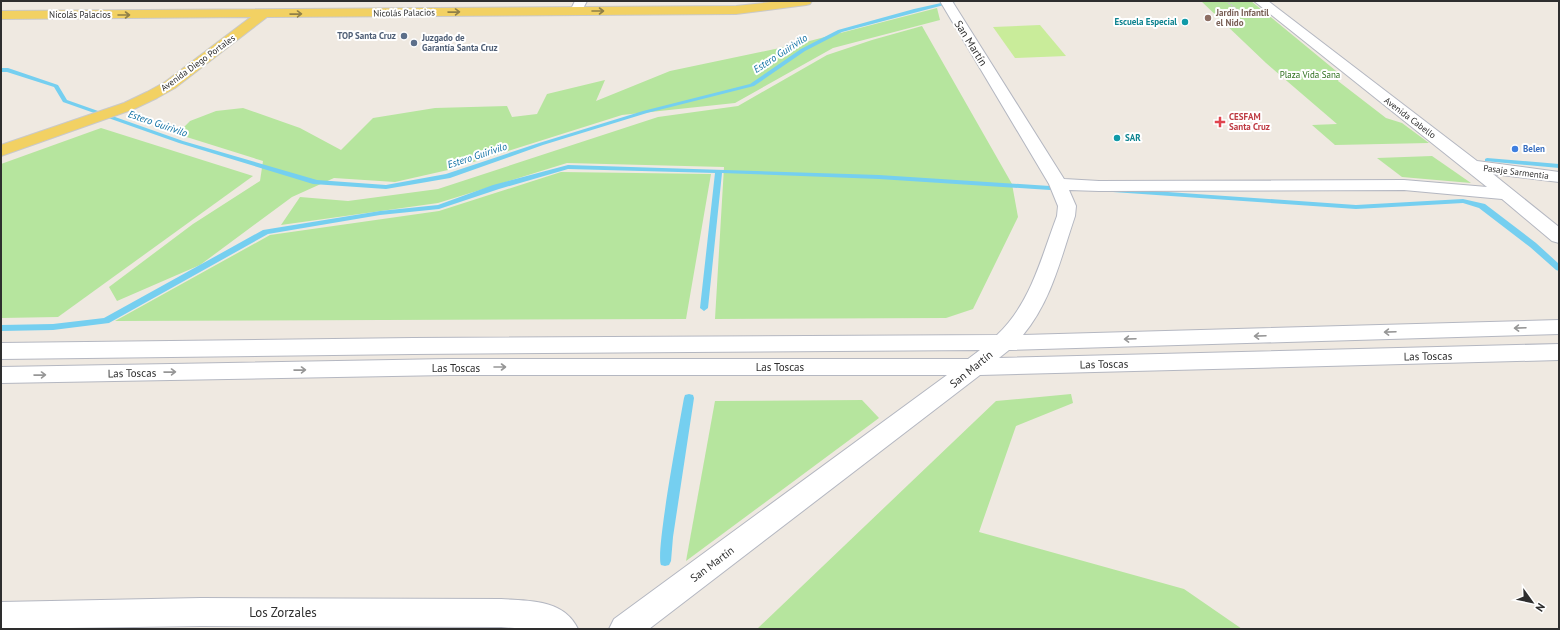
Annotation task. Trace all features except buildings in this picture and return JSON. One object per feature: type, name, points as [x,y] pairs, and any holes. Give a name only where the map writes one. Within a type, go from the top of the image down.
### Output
[{"type":"main road","name":"Avenida Diego Portales","points":[[1,151],[129,106],[152,96],[170,85],[282,1]]},
{"type":"main road","name":"Nicolás Palacios","points":[[1,15],[264,14],[578,6],[736,10],[806,1]]},
{"type":"street","name":"Avenida Cabello","points":[[1260,1],[1328,55],[1474,166],[1559,237]]},
{"type":"street","name":"San Martín","points":[[625,629],[974,368],[1003,342],[1021,323],[1037,294],[1066,216],[1066,206],[1058,184],[950,9]]},
{"type":"street","name":"Pasaje Sarmentia","points":[[1474,166],[1559,177]]},
{"type":"street","points":[[1058,184],[1153,186],[1404,185],[1508,194]]},
{"type":"street","name":"Las Toscas","points":[[1,351],[398,346],[1003,342],[1559,327]]},
{"type":"street","name":"Las Toscas","points":[[1,375],[448,368],[974,368],[1559,352]]},
{"type":"street","name":"Los Zorzales","points":[[1,616],[196,620],[524,614],[543,616],[562,629]]},
{"type":"green space","name":"Plaza Vida Sana","points":[[1201,1],[1251,1],[1341,75],[1338,81],[1386,118],[1402,123],[1429,143],[1335,145],[1312,125],[1337,124],[1266,63]]},
{"type":"green space","points":[[937,8],[940,20],[833,48],[735,103],[622,115],[448,170],[395,182],[334,178],[292,197],[200,265],[117,301],[109,287],[193,224],[260,181],[263,161],[177,134],[190,121],[216,111],[243,108],[300,128],[341,150],[373,118],[435,108],[507,106],[512,117],[537,114],[547,94],[605,80],[596,101],[670,71],[794,45]]},
{"type":"green space","points":[[1040,25],[1066,56],[1015,58],[993,27]]},
{"type":"green space","points":[[922,26],[1012,184],[1018,217],[973,309],[946,318],[715,319],[724,167],[567,163],[438,203],[281,225],[300,197],[348,201],[438,189],[658,117],[738,106],[827,55],[872,40]]},
{"type":"green space","points":[[101,128],[253,176],[58,317],[1,318],[1,164]]},
{"type":"green space","points":[[1432,156],[1471,183],[1402,177],[1377,158]]},
{"type":"green space","points":[[561,172],[711,174],[686,319],[115,321],[270,235],[439,211]]},
{"type":"green space","points":[[1071,394],[1073,403],[1016,426],[979,532],[1184,589],[1242,629],[757,629],[996,401]]},
{"type":"green space","points":[[862,400],[879,418],[686,561],[715,401]]},
{"type":"waterway","name":"Estero Guirivilo","points":[[1,70],[8,70],[56,86],[65,101],[181,142],[316,182],[386,187],[447,176],[541,144],[645,112],[752,85],[803,50],[840,31],[916,10],[957,1]]},
{"type":"waterway","points":[[1487,160],[1559,166]]},
{"type":"waterway","points":[[1,328],[53,327],[106,321],[266,232],[380,213],[439,207],[496,187],[568,167],[719,171]]},
{"type":"waterway","points":[[704,308],[719,171]]},
{"type":"waterway","points":[[719,171],[879,177],[1050,188]]},
{"type":"waterway","points":[[1113,190],[1356,207],[1463,201],[1482,206],[1533,245],[1559,268]]},
{"type":"waterway","points":[[665,561],[667,537],[689,398]]},
{"type":"place","name":"Jardín Infantil el Nido","points":[[1208,18]]},
{"type":"place","name":"Escuela Especial","points":[[1185,22]]},
{"type":"place","name":"TOP Santa Cruz","points":[[404,36]]},
{"type":"place","name":"Juzgado de Garantía Santa Cruz","points":[[414,43]]},
{"type":"place","name":"CESFAM Santa Cruz","points":[[1220,122]]},
{"type":"place","name":"SAR","points":[[1117,138]]},
{"type":"place","name":"Belen","points":[[1515,149]]}]
